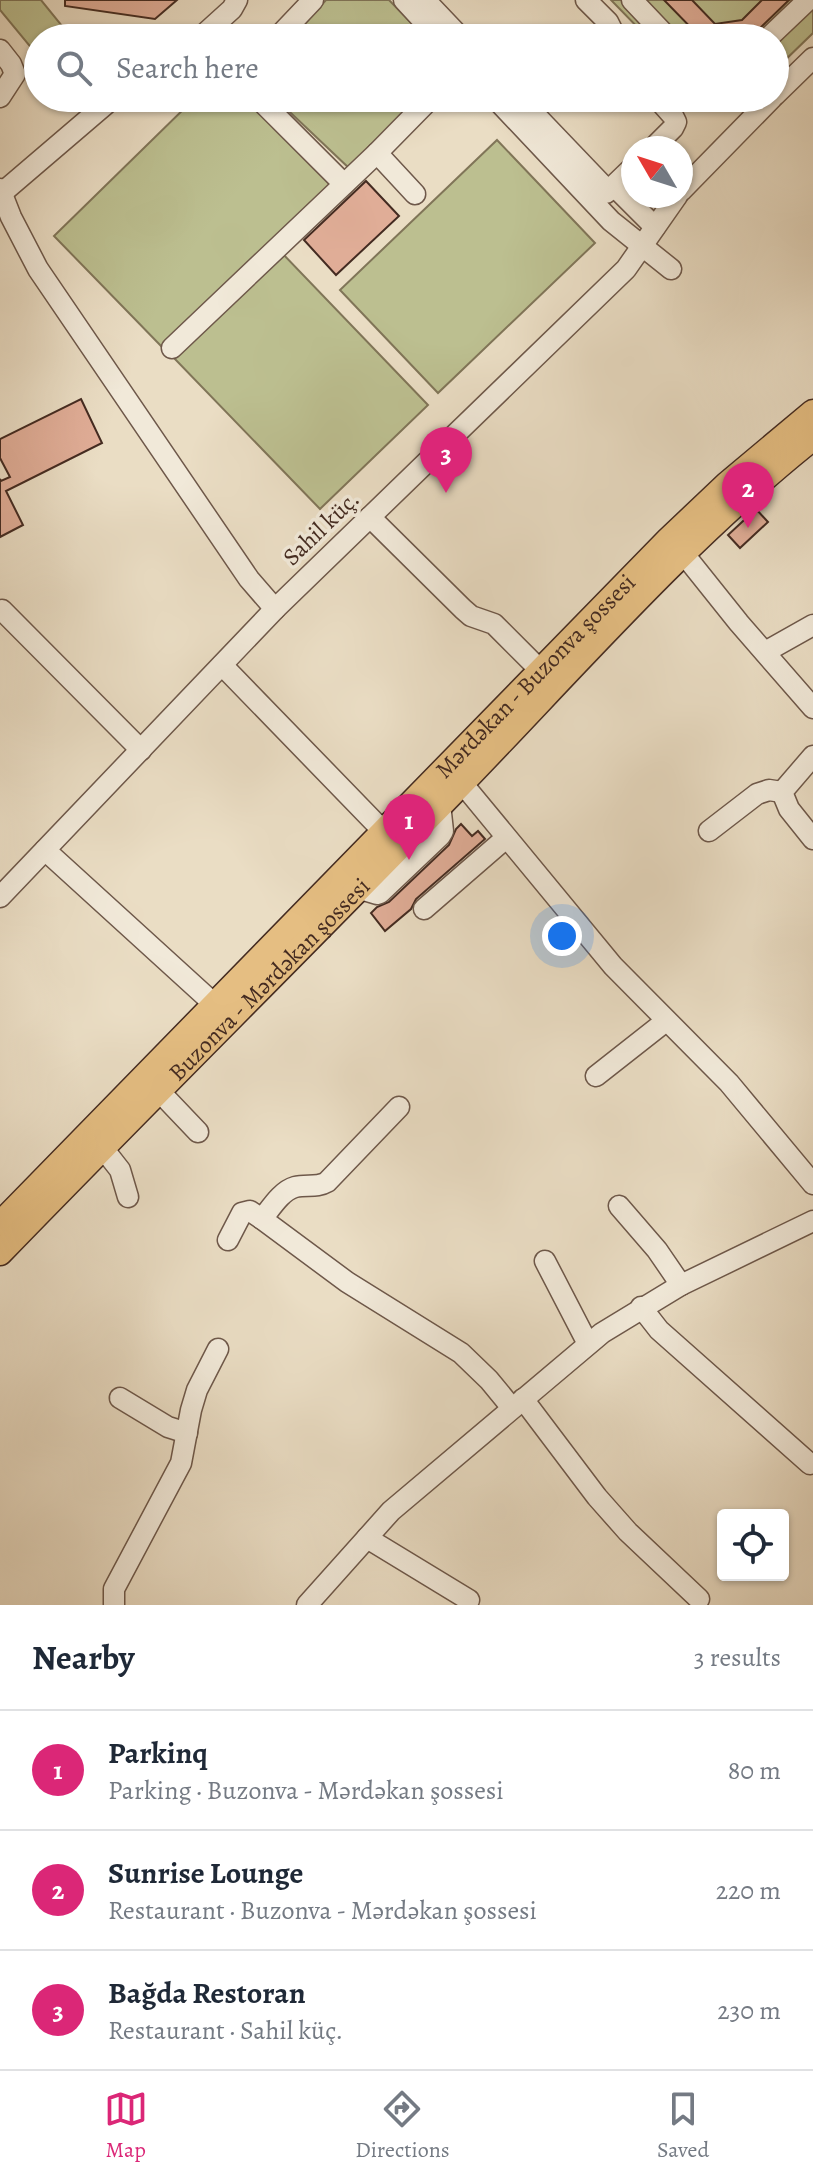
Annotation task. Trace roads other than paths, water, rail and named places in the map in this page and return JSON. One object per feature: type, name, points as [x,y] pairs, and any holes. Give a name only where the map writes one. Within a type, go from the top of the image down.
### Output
[{"type":"main road","name":"Mərdəkan - Buzonva şossesi","points":[[0,1224],[692,517],[778,439],[813,412]]},
{"type":"main road","name":"Buzonva - Mərdəkan şossesi","points":[[0,1253],[462,783],[683,553],[739,499],[813,438]]},
{"type":"street","points":[[215,24],[237,0]]},
{"type":"street","points":[[290,24],[313,0]]},
{"type":"street","points":[[404,0],[426,24]]},
{"type":"street","points":[[425,0],[448,24]]},
{"type":"street","points":[[586,0],[609,24]]},
{"type":"street","points":[[632,0],[655,24]]},
{"type":"street","points":[[783,24],[808,0]]},
{"type":"street","points":[[0,50],[15,74],[0,97]]},
{"type":"street","name":"Sahil küç.","points":[[789,82],[813,58]]},
{"type":"street","points":[[96,112],[1,191],[38,269],[249,579],[275,609]]},
{"type":"street","points":[[272,112],[344,184]]},
{"type":"street","points":[[172,348],[417,112]]},
{"type":"street","points":[[511,112],[605,193],[655,227]]},
{"type":"street","points":[[532,112],[605,193],[642,248],[671,269]]},
{"type":"street","points":[[665,136],[676,122],[669,112]]},
{"type":"street","name":"Sahil küç.","points":[[693,176],[759,112]]},
{"type":"street","points":[[377,153],[415,194]]},
{"type":"street","points":[[605,193],[621,178]]},
{"type":"street","name":"Sahil küç.","points":[[0,897],[275,609],[626,269],[666,208]]},
{"type":"street","points":[[370,517],[463,609],[471,616],[494,624],[541,671]]},
{"type":"street","points":[[683,553],[813,708]]},
{"type":"street","points":[[2,610],[141,750]]},
{"type":"street","points":[[765,652],[813,625]]},
{"type":"street","points":[[222,665],[384,832]]},
{"type":"street","points":[[782,792],[813,756]]},
{"type":"street","points":[[462,783],[613,966],[729,1083],[813,1184]]},
{"type":"street","points":[[709,831],[757,794],[769,790],[782,792]]},
{"type":"street","points":[[782,792],[789,809],[813,839]]},
{"type":"street","points":[[424,909],[506,838]]},
{"type":"street","points":[[45,850],[213,1003]]},
{"type":"street","points":[[596,1076],[666,1021]]},
{"type":"street","points":[[158,1090],[198,1132]]},
{"type":"street","points":[[262,1219],[291,1188],[327,1182],[399,1107]]},
{"type":"street","points":[[102,1147],[120,1170],[128,1197]]},
{"type":"street","points":[[619,1206],[657,1250],[681,1285]]},
{"type":"street","points":[[228,1240],[242,1213],[250,1211],[347,1282],[461,1353],[517,1404],[628,1532],[699,1599]]},
{"type":"street","points":[[307,1605],[391,1511],[588,1344],[641,1307],[681,1285],[813,1221]]},
{"type":"street","points":[[545,1261],[588,1344]]},
{"type":"street","points":[[641,1307],[659,1330],[810,1464]]},
{"type":"street","points":[[114,1605],[114,1589],[181,1463],[197,1390],[218,1349]]},
{"type":"street","points":[[120,1398],[156,1421],[187,1433]]},
{"type":"street","points":[[367,1538],[469,1600]]},
{"type":"place","name":"Bağda Restoran","points":[[446,493]]},
{"type":"place","name":"Sunrise Lounge","points":[[748,528]]},
{"type":"place","name":"Parkinq","points":[[409,860]]}]
